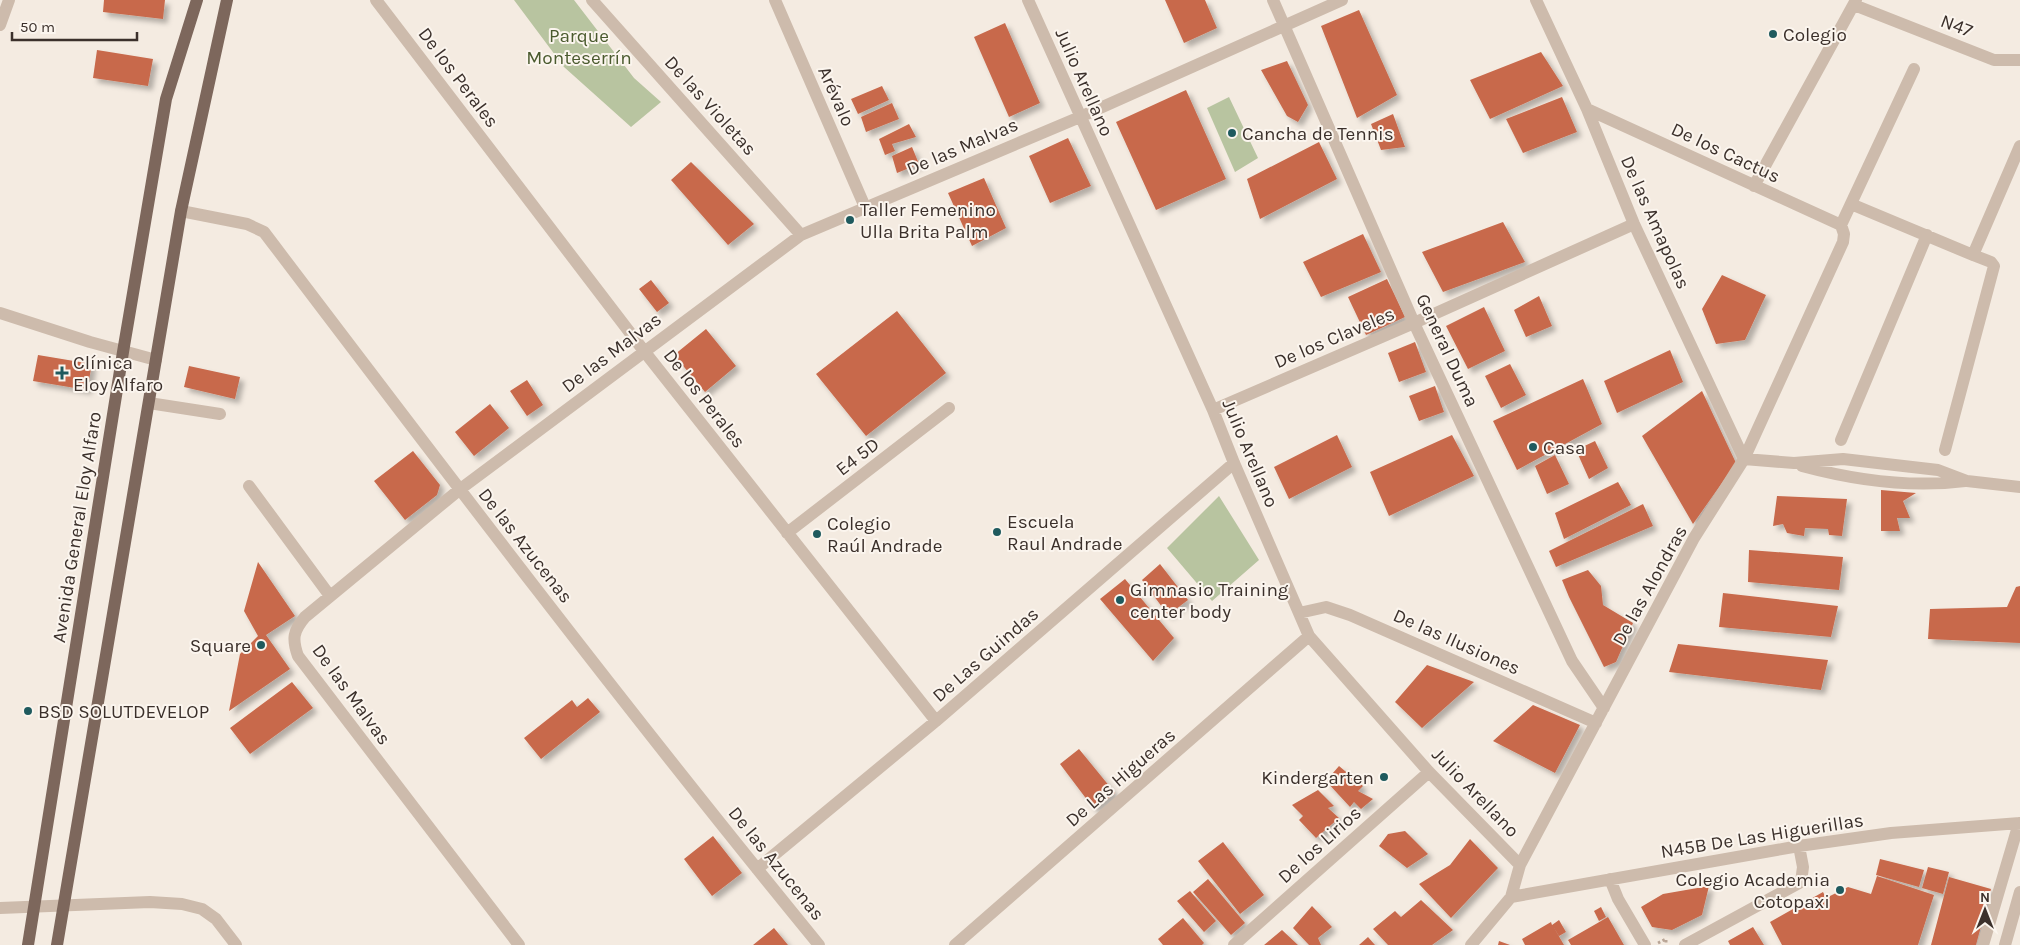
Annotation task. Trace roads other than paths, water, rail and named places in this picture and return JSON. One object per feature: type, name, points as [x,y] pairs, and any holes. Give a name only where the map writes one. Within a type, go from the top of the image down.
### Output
[{"type":"main road","name":"Avenida General Eloy Alfaro","points":[[28,945],[36,905],[123,352],[166,99],[196,0]]},
{"type":"main road","points":[[57,945],[180,211],[227,0]]},
{"type":"street","points":[[0,25],[9,0]]},
{"type":"street","name":"De los Perales","points":[[376,0],[644,351],[936,721]]},
{"type":"street","name":"De las Violetas","points":[[592,0],[801,235]]},
{"type":"street","name":"Arévalo","points":[[774,0],[865,208]]},
{"type":"street","name":"Julio Arellano","points":[[1028,0],[1213,410],[1234,463],[1310,636],[1429,772],[1520,865]]},
{"type":"street","name":"General Duma","points":[[1273,0],[1414,323],[1572,661],[1604,708]]},
{"type":"street","name":"De las Malvas","points":[[519,945],[298,656],[293,642],[293,633],[305,617],[459,490],[801,235],[1080,116],[1342,0]]},
{"type":"street","name":"De las Amapolas","points":[[1536,0],[1588,109],[1634,224],[1744,459]]},
{"type":"street","points":[[1754,186],[1855,3]]},
{"type":"street","name":"N47","points":[[1855,3],[1994,60],[2020,60]]},
{"type":"street","name":"De las Alondras","points":[[1471,945],[1511,896],[1520,865],[1694,538],[1744,459],[1843,242],[1842,230],[1851,204],[1914,69]]},
{"type":"street","name":"De los Cactus","points":[[1588,109],[1754,186],[1842,230]]},
{"type":"street","points":[[1973,255],[2020,146]]},
{"type":"street","points":[[1851,204],[1991,262],[1994,271],[1944,450]]},
{"type":"street","name":"De las Azucenas","points":[[180,211],[247,224],[264,232],[459,490],[819,945]]},
{"type":"street","name":"De los Claveles","points":[[1213,410],[1414,323],[1634,224]]},
{"type":"street","points":[[1841,440],[1927,236]]},
{"type":"street","points":[[0,313],[123,352],[156,360]]},
{"type":"street","points":[[149,403],[220,414]]},
{"type":"street","name":"E4 5D","points":[[787,533],[949,408]]},
{"type":"street","points":[[1744,459],[1794,463],[1848,477],[1934,485],[1967,481],[2020,486]]},
{"type":"street","name":"De Las Guindas","points":[[757,869],[936,721],[1234,463]]},
{"type":"street","points":[[249,486],[330,596]]},
{"type":"street","name":"De las Ilusiones","points":[[1299,613],[1326,607],[1350,614],[1596,723]]},
{"type":"street","name":"De Las Higueras","points":[[955,945],[1310,636]]},
{"type":"street","name":"De los Lirios","points":[[1234,945],[1429,772]]},
{"type":"street","points":[[1983,945],[2019,823]]},
{"type":"street","name":"N45B De Las Higuerillas","points":[[1511,896],[1798,846],[1891,833],[2019,823]]},
{"type":"street","points":[[1685,945],[1801,882],[1803,867],[1798,846]]},
{"type":"street","points":[[1610,879],[1618,899],[1644,945]]},
{"type":"street","points":[[2005,945],[2018,910],[2020,892]]},
{"type":"street","points":[[0,908],[36,905],[150,902],[182,904],[202,909],[216,919],[236,945]]},
{"type":"place","name":"Colegio","points":[[1773,34]]},
{"type":"place","name":"Cancha de Tennis","points":[[1232,133]]},
{"type":"place","name":"Taller Femenino Ulla Brita Palm","points":[[850,220]]},
{"type":"place","name":"Clínica Eloy Alfaro","points":[[62,373]]},
{"type":"place","name":"Casa","points":[[1533,447]]},
{"type":"place","name":"Escuela Raul Andrade","points":[[997,532]]},
{"type":"place","name":"Colegio Raúl Andrade","points":[[817,534]]},
{"type":"place","name":"Gimnasio Training center body","points":[[1120,600]]},
{"type":"place","name":"Square","points":[[261,645]]},
{"type":"place","name":"BSD SOLUTDEVELOP","points":[[28,711]]},
{"type":"place","name":"Kindergarten","points":[[1384,777]]},
{"type":"place","name":"Colegio Academia Cotopaxi","points":[[1840,890]]},
{"type":"park label","name":"Parque Monteserrín","points":[[579,46]]}]
